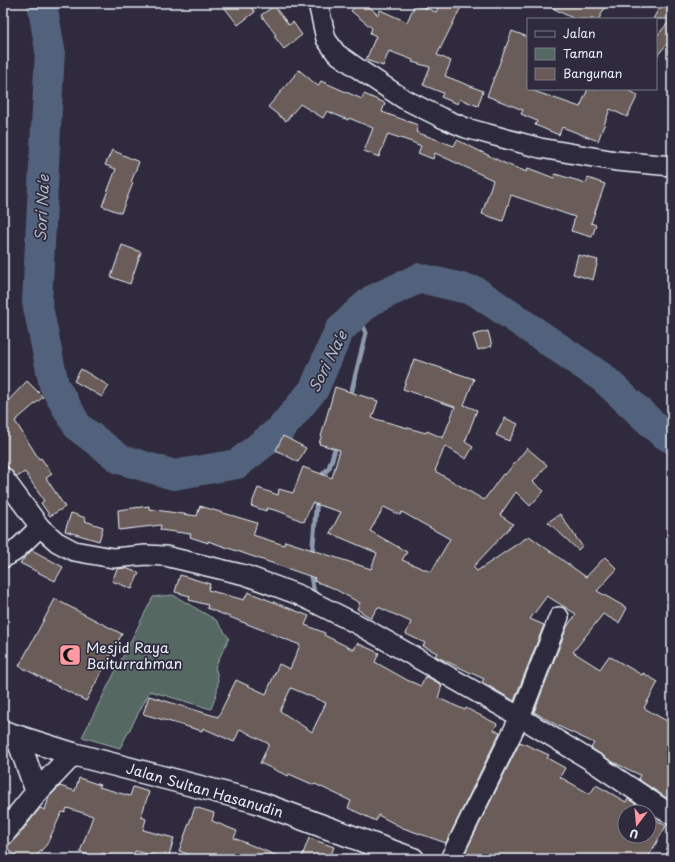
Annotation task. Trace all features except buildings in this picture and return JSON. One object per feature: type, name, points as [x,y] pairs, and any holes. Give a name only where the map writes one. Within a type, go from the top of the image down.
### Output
[{"type":"main road","name":"Jalan Sultan Hasanudin","points":[[10,735],[73,754],[254,801],[413,859]]},
{"type":"main road","points":[[10,735],[36,792]]},
{"type":"main road","points":[[3,834],[36,792],[73,754]]},
{"type":"street","points":[[318,3],[326,39],[336,52],[404,99],[442,118],[466,128],[540,148],[616,161],[672,166]]},
{"type":"street","points":[[3,477],[40,527],[57,542],[74,551],[113,558],[146,555],[164,556],[245,575],[299,595],[357,624],[520,717],[593,762],[672,815]]},
{"type":"street","points":[[3,558],[14,552],[40,527]]},
{"type":"street","points":[[450,859],[520,717],[559,617]]},
{"type":"green space","points":[[173,595],[216,620],[229,638],[215,667],[218,678],[218,688],[211,709],[150,691],[120,748],[82,737],[153,597]]},
{"type":"waterway","name":"Sori Na'e","points":[[42,3],[50,50],[37,302],[54,385],[78,427],[120,459],[174,475],[237,464],[280,430],[314,389],[339,331],[372,300],[420,278],[475,291],[603,378],[661,432],[672,439]]},
{"type":"waterway","points":[[350,398],[366,333],[357,313]]},
{"type":"waterway","points":[[321,480],[322,475],[329,468],[337,443]]},
{"type":"waterway","points":[[312,556],[317,498]]},
{"type":"waterway","points":[[310,571],[315,598]]},
{"type":"place","name":"Mesjid Raya Baiturrahman","points":[[70,655]]}]
